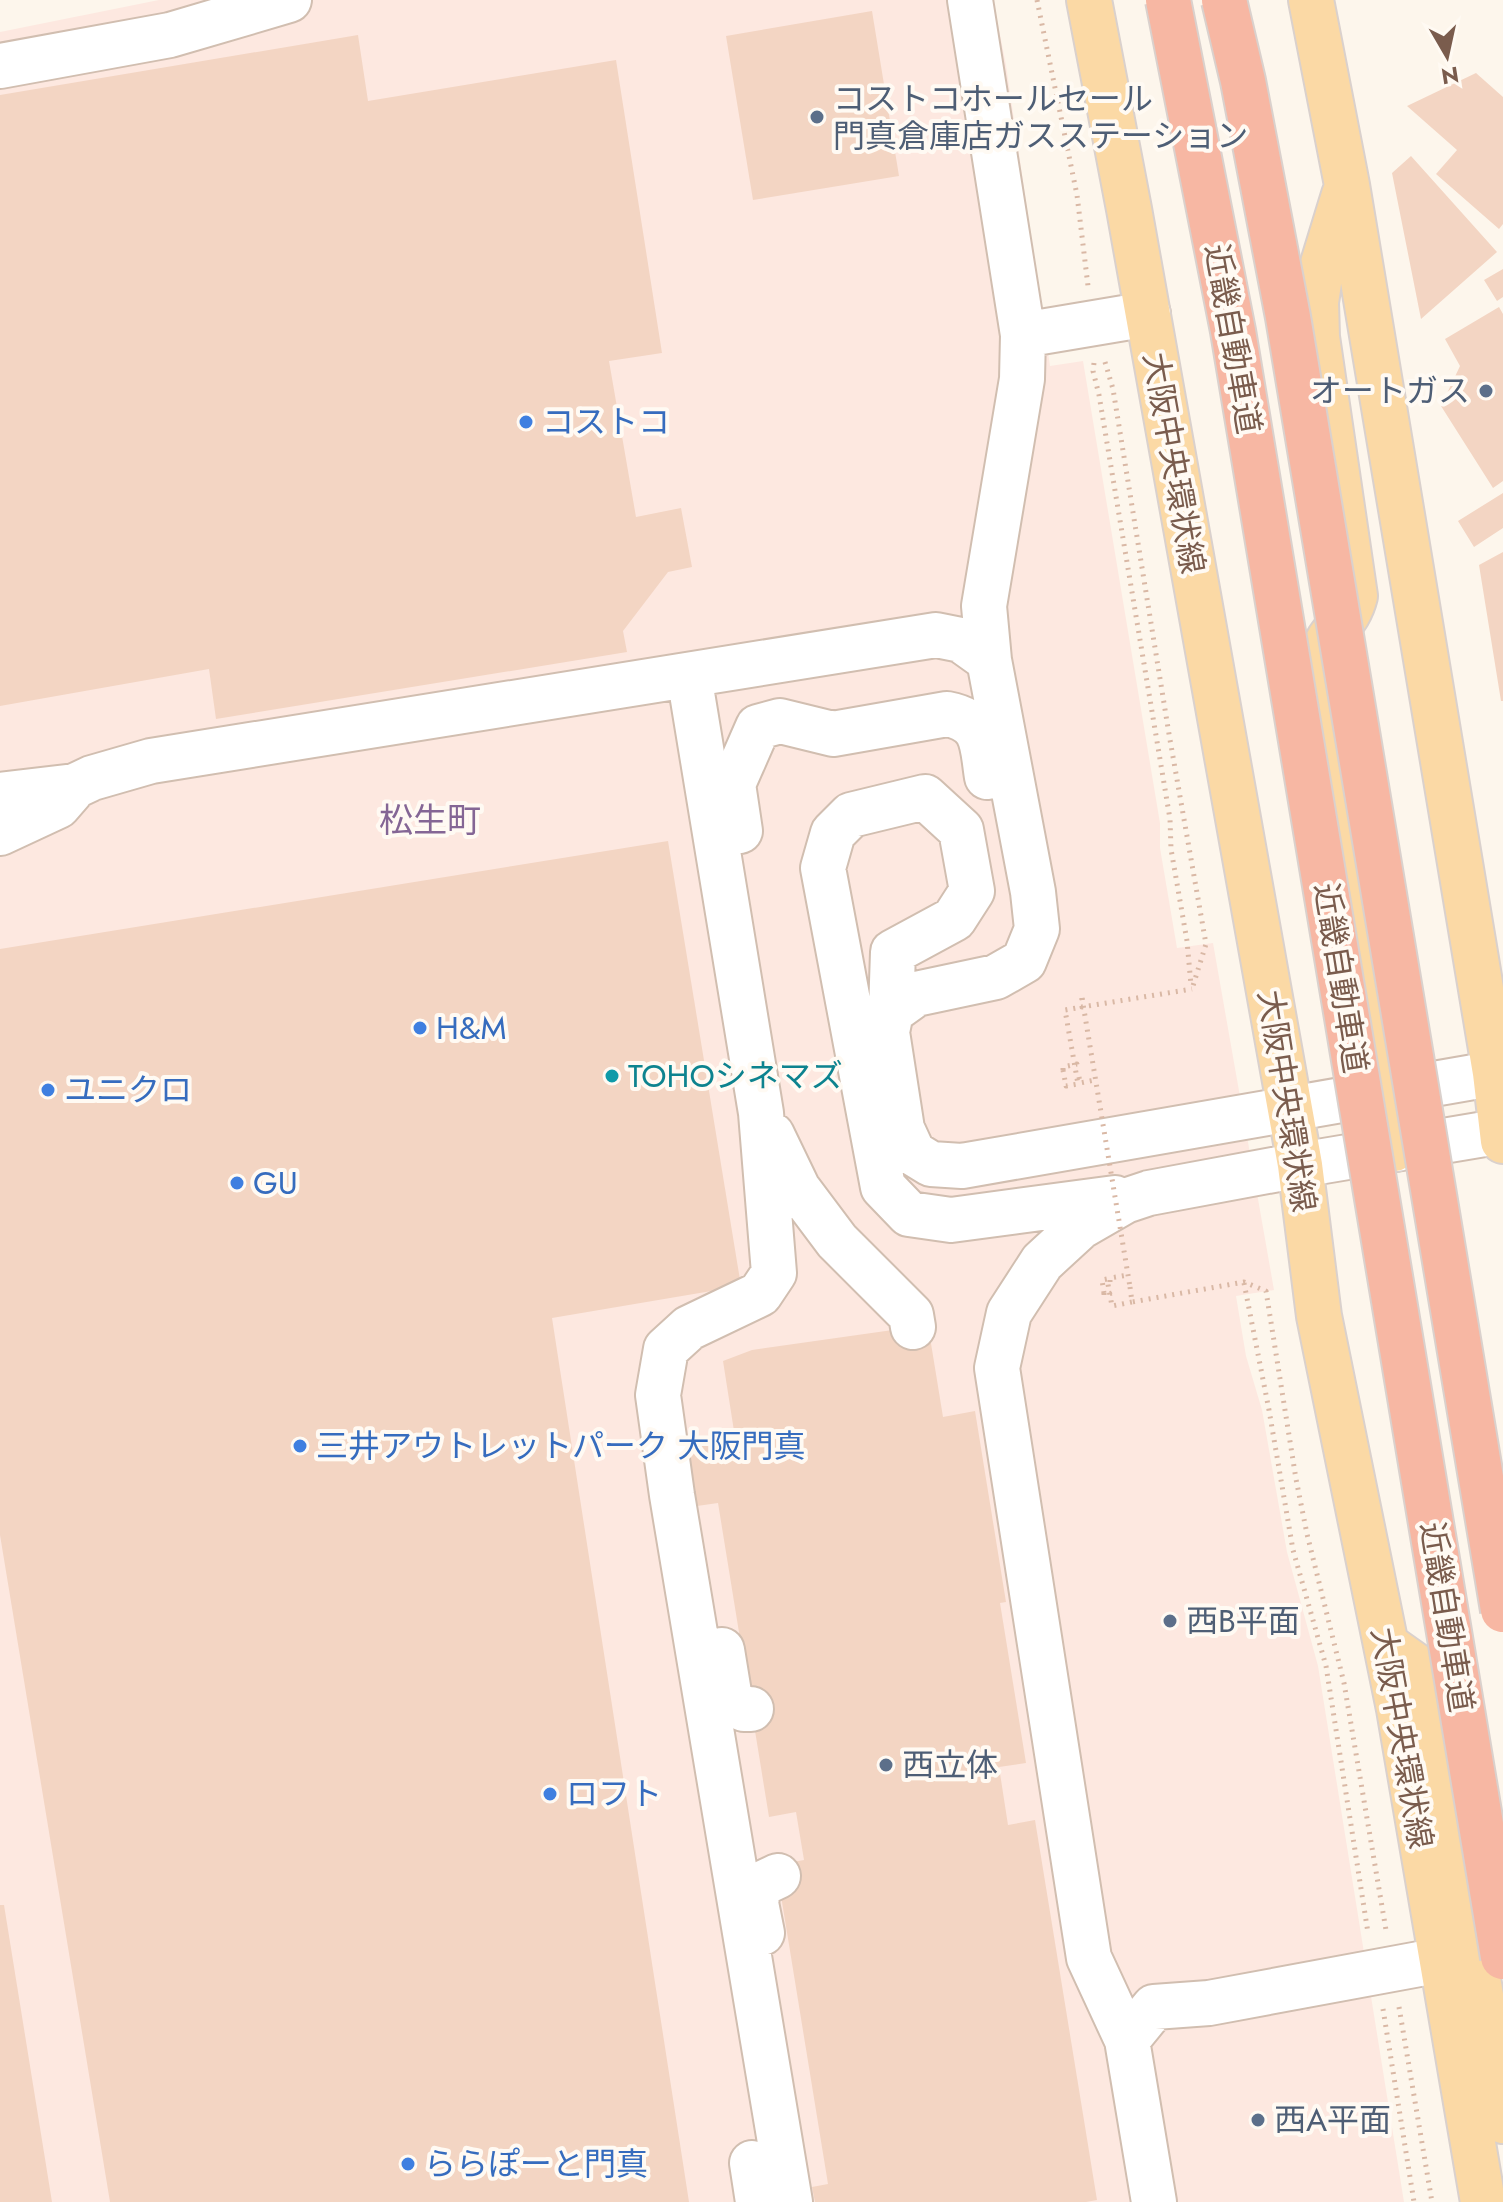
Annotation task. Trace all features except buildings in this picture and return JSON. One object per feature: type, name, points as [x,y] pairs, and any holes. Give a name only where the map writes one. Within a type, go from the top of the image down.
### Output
[{"type":"highway","name":"近畿自動車道","points":[[1168,0],[1233,331],[1503,1957]]},
{"type":"highway","name":"近畿自動車道","points":[[1224,0],[1243,81],[1288,317],[1503,1610]]},
{"type":"main road","name":"大阪中央環状線","points":[[1089,0],[1300,1165],[1319,1316],[1386,1644],[1393,1689],[1375,1735],[1406,1967]]},
{"type":"main road","points":[[1311,0],[1347,185],[1499,1072],[1503,1135]]},
{"type":"main road","points":[[1347,185],[1321,270],[1316,302],[1317,337],[1355,596],[1348,615],[1322,653],[1319,669],[1324,721],[1394,1149]]},
{"type":"main road","points":[[1386,1644],[1416,1666],[1430,1705],[1503,2121]]},
{"type":"main road","points":[[1406,1967],[1452,2202]]},
{"type":"main road","points":[[1406,1967],[1483,2202]]},
{"type":"street","points":[[0,66],[170,35],[289,0]]},
{"type":"street","points":[[891,1012],[916,994],[996,977],[1024,961],[1037,929],[1033,892],[989,660],[984,606],[1022,379],[1023,335],[970,0]]},
{"type":"street","points":[[1023,335],[1097,333],[1148,314]]},
{"type":"street","points":[[0,795],[75,786],[151,761],[936,635],[961,640],[989,660]]},
{"type":"street","points":[[689,675],[761,1113],[774,1273],[760,1294],[689,1328],[666,1349],[658,1395],[672,1495],[791,2202]]},
{"type":"street","points":[[730,922],[746,876],[733,784],[758,727],[780,721],[833,734],[947,714],[963,717],[980,735],[997,834],[1033,892]]},
{"type":"street","points":[[0,833],[58,806],[75,786]]},
{"type":"street","points":[[1499,1072],[962,1166],[931,1164],[913,1153],[902,1129],[887,1032],[891,1012],[893,952],[954,919],[972,891],[961,830],[925,797],[851,815],[833,833],[823,868],[883,1187],[909,1214],[951,1220],[1149,1193],[1394,1149],[1503,1135]]},
{"type":"street","points":[[761,1113],[798,1189],[837,1241],[911,1315],[913,1327]]},
{"type":"street","points":[[1135,2202],[1089,1958],[997,1368],[1009,1313],[1042,1262],[1080,1227],[1125,1201],[1149,1193]]},
{"type":"street","points":[[672,1495],[701,1541],[716,1609],[730,1699],[744,1709],[751,1709]]},
{"type":"street","points":[[778,1876],[759,1885],[756,1903],[790,2067],[801,2178],[791,2202]]},
{"type":"street","points":[[1089,1958],[1127,2040],[1154,2202]]},
{"type":"street","points":[[1127,2040],[1154,2007],[1209,2003],[1406,1967]]},
{"type":"path","points":[[1037,0],[1077,195],[1097,333],[1113,389],[1206,944],[1192,989]]},
{"type":"path","points":[[1097,333],[1093,371],[1170,819],[1171,849],[1192,989]]},
{"type":"path","points":[[1095,1080],[1080,1083],[1077,1064],[1063,1067],[1066,1086],[1078,1084],[1075,1071],[1074,1062],[1065,1010],[1192,989]]},
{"type":"path","points":[[1082,1007],[1082,998],[1132,1302]]},
{"type":"path","points":[[1128,1275],[1110,1278],[1112,1293],[1104,1295],[1102,1280],[1108,1281],[1110,1295],[1112,1306],[1244,1282],[1266,1291],[1307,1534],[1344,1683],[1406,1967],[1432,2202]]},
{"type":"path","points":[[1244,1282],[1293,1550],[1406,1967],[1414,2202]]},
{"type":"shaded area","points":[[159,0],[993,0],[1006,65],[1050,366],[1083,361],[1160,823],[1160,848],[1177,948],[1213,943],[1274,1290],[1236,1296],[1246,1356],[1262,1410],[1287,1552],[1318,1666],[1404,2202],[0,2202],[0,32]]},
{"type":"place","name":"コストコホールセール 門真倉庫店ガスステーション","points":[[817,117]]},
{"type":"place","name":"オートガス","points":[[1486,391]]},
{"type":"place","name":"コストコ","points":[[526,422]]},
{"type":"place","name":"H&M","points":[[420,1028]]},
{"type":"place","name":"TOHOシネマズ","points":[[612,1076]]},
{"type":"place","name":"ユニクロ","points":[[48,1090]]},
{"type":"place","name":"GU","points":[[237,1183]]},
{"type":"place","name":"三井アウトレットパーク 大阪門真","points":[[300,1446]]},
{"type":"place","name":"西B平面","points":[[1170,1621]]},
{"type":"place","name":"西立体","points":[[886,1765]]},
{"type":"place","name":"ロフト","points":[[550,1794]]},
{"type":"place","name":"西A平面","points":[[1258,2120]]},
{"type":"place","name":"ららぽーと門真","points":[[408,2164]]},
{"type":"district","name":"松生町","points":[[430,820]]}]
